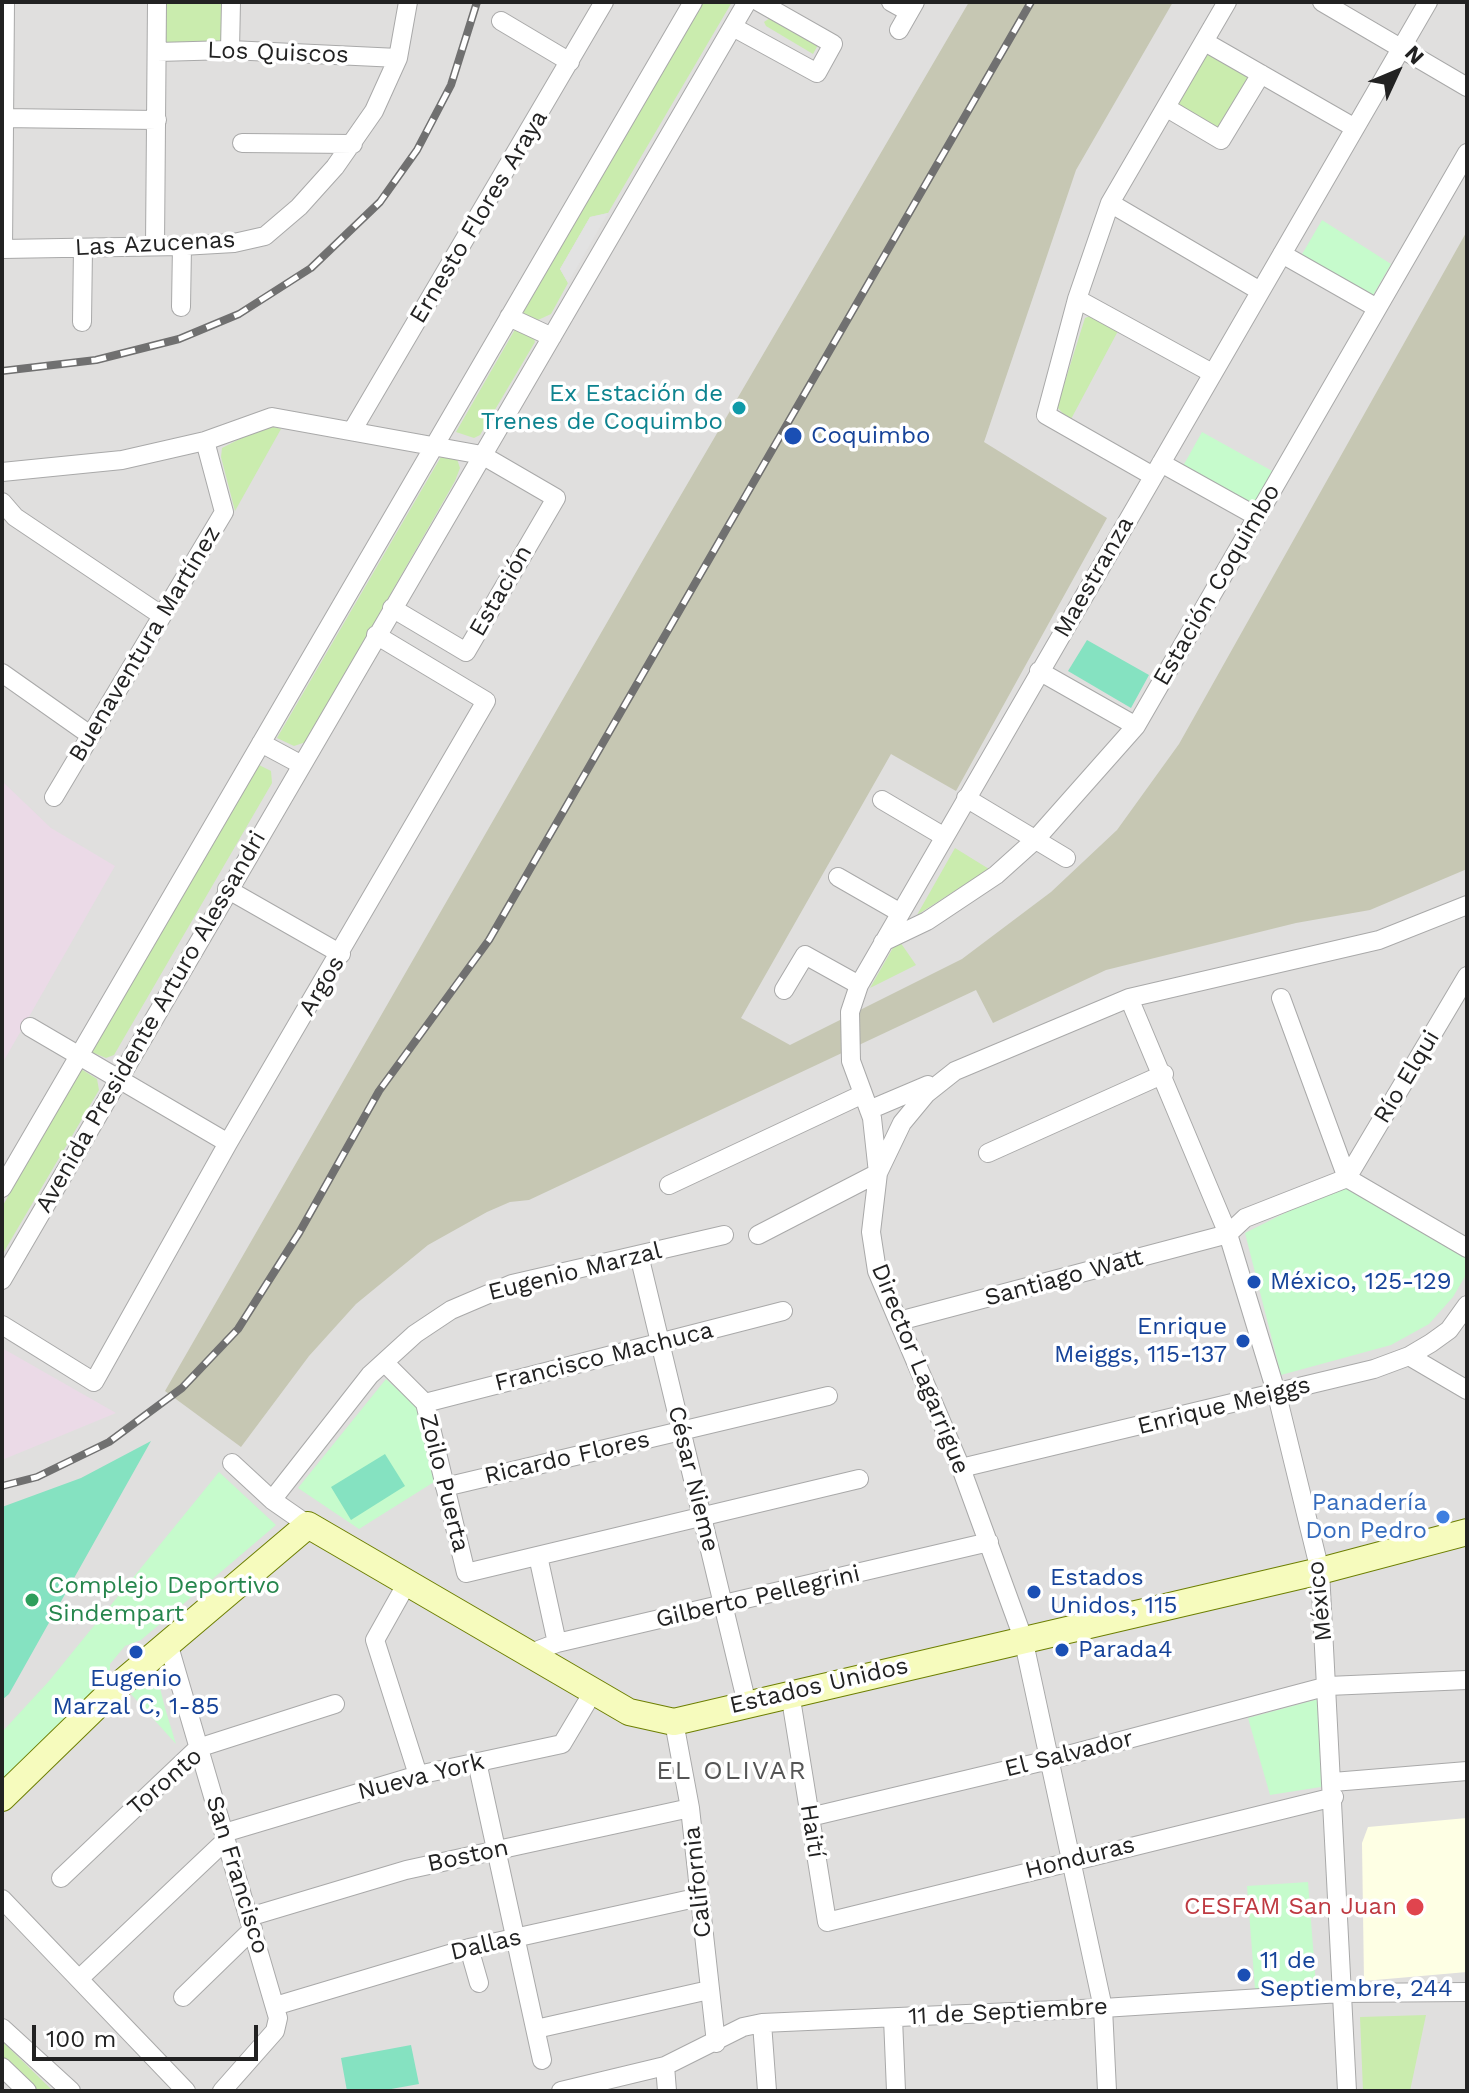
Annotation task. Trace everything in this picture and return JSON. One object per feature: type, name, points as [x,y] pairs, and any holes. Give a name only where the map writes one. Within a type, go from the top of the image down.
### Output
[{"type":"main road","name":"Estados Unidos","points":[[308,1525],[593,1692],[640,1717],[674,1722],[1320,1571],[1467,1532]]},
{"type":"main road","points":[[2,1798],[111,1692],[308,1525]]},
{"type":"street","points":[[2,249],[5,2]]},
{"type":"street","points":[[155,246],[157,2]]},
{"type":"street","points":[[230,50],[231,2]]},
{"type":"street","name":"Las Azucenas","points":[[2,249],[182,246],[234,243],[265,236],[299,207],[353,144],[389,84],[398,58],[408,2]]},
{"type":"street","name":"Ernesto Flores Araya","points":[[352,431],[604,2]]},
{"type":"street","name":"Avenida Presidente Arturo Alessandri","points":[[2,1188],[693,2]]},
{"type":"street","name":"Avenida Presidente Arturo Alessandri","points":[[2,1280],[227,889],[747,2]]},
{"type":"street","points":[[733,27],[817,73],[833,44],[759,2]]},
{"type":"street","points":[[891,2],[912,7],[899,30]]},
{"type":"street","points":[[1227,2],[1110,203],[1077,299],[1046,415],[1256,516]]},
{"type":"street","points":[[1322,2],[1467,87]]},
{"type":"street","name":"Maestranza","points":[[878,1173],[866,1102],[851,1061],[848,1029],[859,985],[1428,2]]},
{"type":"street","points":[[501,21],[570,62]]},
{"type":"street","points":[[1205,42],[1355,128]]},
{"type":"street","name":"Los Quiscos","points":[[157,52],[230,50],[398,58]]},
{"type":"street","points":[[1167,108],[1221,140],[1261,74]]},
{"type":"street","points":[[3,118],[157,120]]},
{"type":"street","points":[[242,143],[353,144]]},
{"type":"street","name":"Estación Coquimbo","points":[[883,942],[927,921],[985,883],[1035,840],[1136,726],[1467,153]]},
{"type":"street","points":[[1110,203],[1260,291]]},
{"type":"street","points":[[181,307],[182,246]]},
{"type":"street","points":[[82,322],[83,248]]},
{"type":"street","points":[[1282,254],[1377,308]]},
{"type":"street","points":[[1077,299],[1212,373]]},
{"type":"street","points":[[509,317],[552,337]]},
{"type":"street","points":[[2,472],[122,460],[205,441],[272,417],[482,455]]},
{"type":"street","name":"Buenaventura Martínez","points":[[54,797],[224,512],[205,441]]},
{"type":"street","name":"Estación","points":[[392,608],[466,652],[556,498],[482,455]]},
{"type":"street","points":[[2,502],[15,517],[161,615]]},
{"type":"street","name":"Argos","points":[[2,1325],[94,1382],[228,1143],[486,701],[376,635]]},
{"type":"street","points":[[1039,671],[1136,726]]},
{"type":"street","points":[[2,673],[90,735]]},
{"type":"street","points":[[261,743],[300,764]]},
{"type":"street","points":[[966,798],[1066,858]]},
{"type":"street","points":[[882,800],[943,836]]},
{"type":"street","points":[[838,877],[899,912]]},
{"type":"street","points":[[227,889],[341,954]]},
{"type":"street","name":"Director Lagarrigue","points":[[669,1185],[866,1102],[901,1099],[955,1071],[1129,998],[1379,940],[1467,905]]},
{"type":"street","points":[[784,990],[805,955],[859,985]]},
{"type":"street","name":"Río Elqui","points":[[1347,1178],[1467,976]]},
{"type":"street","name":"México","points":[[1129,998],[1164,1074],[1228,1234],[1277,1395],[1320,1571],[1334,1790],[1347,2091]]},
{"type":"street","points":[[1281,998],[1347,1178],[1467,1248]]},
{"type":"street","points":[[30,1027],[228,1143]]},
{"type":"street","name":"Director Lagarrigue","points":[[955,1071],[913,1108],[892,1139],[878,1173],[872,1212],[873,1252],[884,1290],[961,1468],[1023,1638],[1103,2008],[1107,2091]]},
{"type":"street","points":[[988,1153],[1164,1074]]},
{"type":"street","points":[[758,1235],[878,1173]]},
{"type":"street","name":"Santiago Watt","points":[[899,1321],[1228,1234],[1245,1218],[1347,1178]]},
{"type":"street","name":"Eugenio Marzal","points":[[272,1500],[384,1362],[433,1322],[491,1291],[724,1235]]},
{"type":"street","name":"César Nieme","points":[[639,1255],[747,1704]]},
{"type":"street","name":"Enrique Meiggs","points":[[961,1468],[1277,1395],[1409,1356],[1449,1330],[1467,1305]]},
{"type":"street","name":"Francisco Machuca","points":[[425,1403],[783,1311]]},
{"type":"street","points":[[1409,1356],[1467,1390]]},
{"type":"street","name":"Zoilo Puerta","points":[[384,1362],[425,1403],[466,1573],[538,1556]]},
{"type":"street","name":"Ricardo Flores","points":[[445,1487],[828,1396]]},
{"type":"street","name":"Estados Unidos","points":[[232,1463],[272,1500],[308,1525]]},
{"type":"street","points":[[557,1643],[538,1556],[859,1479]]},
{"type":"street","name":"Gilberto Pellegrini","points":[[528,1654],[557,1643],[989,1542]]},
{"type":"street","points":[[407,1583],[375,1640],[418,1775]]},
{"type":"street","name":"San Francisco","points":[[168,1643],[275,2006]]},
{"type":"street","name":"El Salvador","points":[[810,1817],[1049,1760],[1328,1686],[1467,1680]]},
{"type":"street","name":"Nueva York","points":[[80,1978],[225,1836],[418,1775],[562,1744],[593,1692]]},
{"type":"street","name":"Haití","points":[[790,1693],[827,1922]]},
{"type":"street","name":"Toronto","points":[[61,1878],[198,1748],[335,1704]]},
{"type":"street","name":"California","points":[[674,1722],[690,1808],[716,2043]]},
{"type":"street","points":[[477,1762],[542,2060]]},
{"type":"street","name":"Honduras","points":[[827,1922],[1334,1790],[1467,1771]]},
{"type":"street","name":"Boston","points":[[183,1997],[251,1923],[406,1870],[690,1808]]},
{"type":"street","name":"Dallas","points":[[275,2006],[469,1948],[700,1897]]},
{"type":"street","points":[[2,1899],[186,2091]]},
{"type":"street","points":[[469,1948],[479,1983]]},
{"type":"street","points":[[536,2029],[709,1990]]},
{"type":"street","name":"11 de Septiembre","points":[[569,2090],[665,2066],[743,2027],[762,2023],[1103,2008],[1341,1993],[1467,1992]]},
{"type":"street","points":[[222,2091],[275,2031],[278,2018],[275,2006]]},
{"type":"street","points":[[893,2018],[896,2091]]},
{"type":"street","points":[[762,2023],[767,2091]]},
{"type":"street","points":[[2,2028],[71,2091]]},
{"type":"street","points":[[665,2066],[667,2091]]},
{"type":"street","points":[[2,2067],[27,2091]]},
{"type":"shaded area","points":[[2,2],[1467,2],[1467,2091],[2,2091]]},
{"type":"shaded area","points":[[969,2],[1173,2],[1076,170],[984,442],[1107,518],[956,791],[891,754],[741,1018],[790,1045],[962,959],[1051,892],[1117,830],[1179,744],[1467,231],[1467,869],[1370,910],[1296,923],[1106,970],[993,1023],[976,990],[529,1200],[510,1202],[487,1212],[428,1245],[356,1304],[309,1356],[241,1447],[165,1391],[647,553]]},
{"type":"shaded area","points":[[608,213],[568,283],[560,269],[590,217]]},
{"type":"shaded area","points":[[2,781],[51,828],[115,866],[2,1064]]},
{"type":"shaded area","points":[[2,1348],[116,1413],[2,1460]]},
{"type":"shaded area","name":"CESFAM San Juan","points":[[1467,1818],[1467,1972],[1364,1981],[1362,1843],[1368,1827]]},
{"type":"green space","points":[[164,2],[224,2],[223,46],[164,45]]},
{"type":"green space","points":[[702,2],[732,2],[608,213],[590,217],[560,269],[568,283],[551,314],[538,320],[523,313]]},
{"type":"green space","points":[[770,18],[818,45],[813,54],[766,26],[764,22]]},
{"type":"green space","points":[[1207,50],[1251,75],[1219,131],[1175,107]]},
{"type":"green space","points":[[1322,220],[1391,264],[1372,297],[1301,256]]},
{"type":"green space","points":[[1090,316],[1118,331],[1070,421],[1057,407],[1085,318]]},
{"type":"green space","points":[[517,326],[533,335],[535,342],[480,435],[474,438],[456,432]]},
{"type":"green space","points":[[267,425],[281,429],[235,511],[221,457],[222,448]]},
{"type":"green space","points":[[1202,432],[1274,472],[1255,506],[1183,466]]},
{"type":"green space","points":[[442,455],[457,459],[460,468],[455,481],[306,742],[294,746],[277,738]]},
{"type":"green space","points":[[1087,640],[1149,675],[1131,708],[1068,671]]},
{"type":"green space","points":[[255,763],[271,771],[272,783],[114,1055],[106,1058],[89,1051]]},
{"type":"green space","points":[[955,848],[989,869],[917,915]]},
{"type":"green space","points":[[898,939],[916,965],[870,988]]},
{"type":"green space","points":[[81,1069],[97,1079],[99,1090],[2,1255],[2,1207]]},
{"type":"green space","points":[[1347,1182],[1467,1251],[1467,1273],[1453,1297],[1429,1324],[1391,1345],[1281,1375],[1245,1233]]},
{"type":"green space","points":[[386,1379],[419,1409],[434,1482],[359,1529],[298,1488]]},
{"type":"green space","name":"Complejo Deportivo Sindempart","points":[[151,1441],[9,1694],[2,1700],[2,1507],[81,1478]]},
{"type":"green space","points":[[385,1454],[405,1486],[351,1520],[331,1487]]},
{"type":"green space","points":[[219,1472],[276,1525],[141,1640],[125,1646],[110,1664],[110,1680],[2,1785],[2,1732],[49,1681]]},
{"type":"green space","points":[[156,1672],[176,1744],[130,1693],[151,1681]]},
{"type":"green space","points":[[1322,1698],[1327,1786],[1270,1795],[1248,1718]]},
{"type":"green space","points":[[1308,1882],[1316,1985],[1255,1989],[1247,1886]]},
{"type":"green space","points":[[1426,2015],[1410,2091],[1363,2091],[1360,2017]]},
{"type":"green space","points":[[2,2041],[53,2091],[36,2091],[2,2058]]},
{"type":"green space","points":[[411,2045],[419,2084],[380,2091],[347,2091],[341,2058]]},
{"type":"railway","points":[[2,371],[96,360],[179,339],[239,314],[311,268],[380,202],[417,150],[451,85],[477,2]]},
{"type":"railway","points":[[2,1486],[37,1477],[109,1442],[182,1388],[238,1329],[299,1233],[379,1091],[489,940],[1031,2]]},
{"type":"place","name":"Ex Estación de Trenes de Coquimbo","points":[[739,408]]},
{"type":"place","name":"Coquimbo","points":[[793,436]]},
{"type":"place","name":"México, 125-129","points":[[1254,1282]]},
{"type":"place","name":"Enrique Meiggs, 115-137","points":[[1243,1341]]},
{"type":"place","name":"Panadería Don Pedro","points":[[1443,1517]]},
{"type":"place","name":"Estados Unidos, 115","points":[[1034,1592]]},
{"type":"place","name":"Complejo Deportivo Sindempart","points":[[32,1600]]},
{"type":"place","name":"Parada4","points":[[1062,1650]]},
{"type":"place","name":"Eugenio Marzal C, 1-85","points":[[136,1652]]},
{"type":"place","name":"CESFAM San Juan","points":[[1415,1907]]},
{"type":"place","name":"11 de Septiembre, 244","points":[[1244,1975]]},
{"type":"district","name":"EL OLIVAR","points":[[732,1771]]}]
